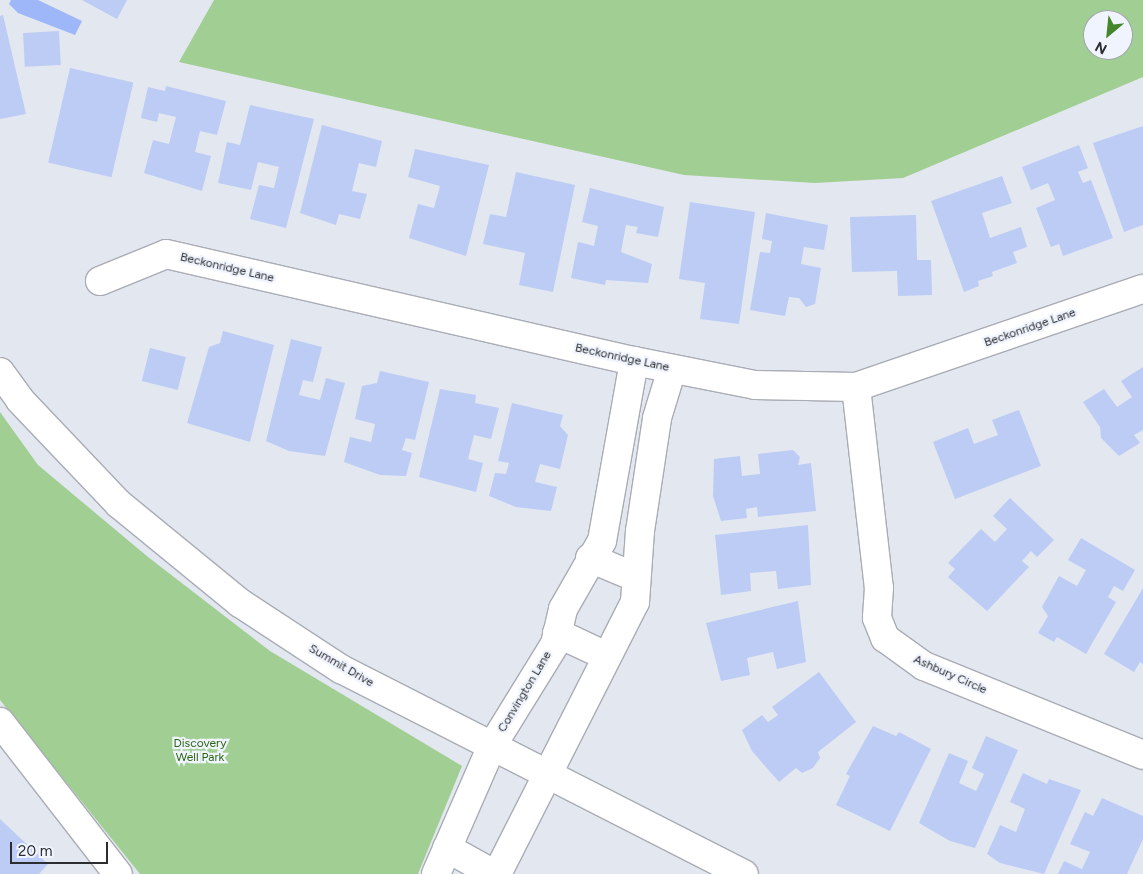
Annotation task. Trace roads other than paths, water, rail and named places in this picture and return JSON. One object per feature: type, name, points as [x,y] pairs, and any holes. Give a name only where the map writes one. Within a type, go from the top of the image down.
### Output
[{"type":"street","name":"Beckonridge Lane","points":[[100,281],[166,254],[634,362],[755,384],[856,388],[1143,289]]},
{"type":"street","name":"Convington Lane","points":[[436,874],[492,746],[555,644],[563,609],[590,558],[602,541],[634,362]]},
{"type":"street","points":[[447,848],[495,874],[549,775],[606,656],[635,602],[636,577],[657,418],[672,369]]},
{"type":"street","name":"Summit Drive","points":[[0,372],[20,400],[119,504],[217,586],[341,669],[744,874]]},
{"type":"street","name":"Ashbury Circle","points":[[856,388],[879,588],[877,618],[885,638],[924,666],[1143,755]]},
{"type":"street","points":[[590,558],[636,577]]},
{"type":"street","points":[[557,633],[606,656]]},
{"type":"street","points":[[0,722],[118,874]]},
{"type":"water","points":[[11,0],[38,0],[82,21],[75,35],[18,13],[9,4]]},
{"type":"park label","name":"Discovery Well Park","points":[[200,751]]}]
